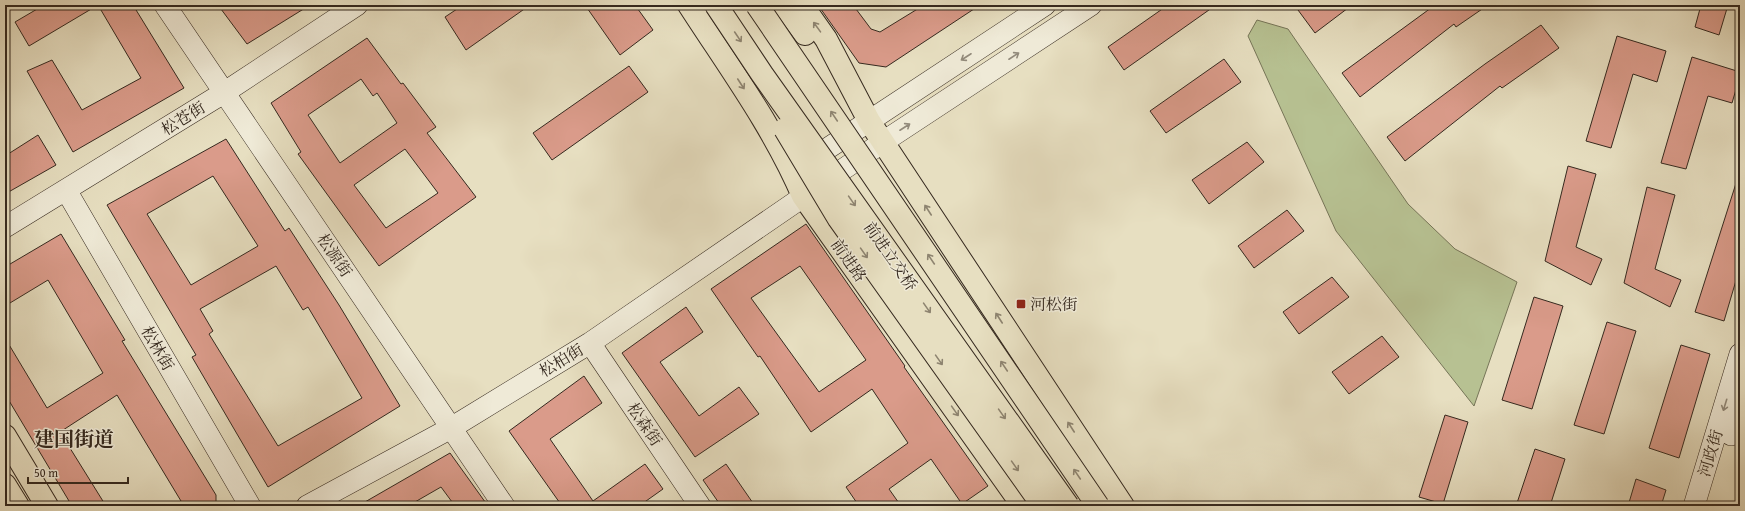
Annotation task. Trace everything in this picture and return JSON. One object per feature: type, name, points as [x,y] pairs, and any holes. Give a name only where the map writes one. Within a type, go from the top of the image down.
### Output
[{"type":"main road","name":"前进路","points":[[689,5],[745,91],[793,171],[804,196],[1023,506]]},
{"type":"main road","name":"前进立交桥","points":[[716,5],[762,74],[1068,506]]},
{"type":"main road","name":"前进立交桥","points":[[757,5],[1098,506]]},
{"type":"main road","points":[[784,5],[869,121],[1123,506]]},
{"type":"main road","points":[[802,5],[826,39],[869,121]]},
{"type":"main road","points":[[762,74],[788,134],[840,219],[1043,506]]},
{"type":"main road","points":[[5,436],[47,506]]},
{"type":"main road","points":[[5,485],[18,506]]},
{"type":"street","name":"松源街","points":[[165,5],[504,506]]},
{"type":"street","name":"松苍街","points":[[5,227],[225,92],[357,5]]},
{"type":"street","points":[[793,171],[1045,5]]},
{"type":"street","points":[[804,196],[1091,5]]},
{"type":"street","name":"松林街","points":[[66,190],[250,506]]},
{"type":"street","name":"松柏街","points":[[307,506],[450,428],[590,343],[804,196]]},
{"type":"street","name":"松森街","points":[[590,343],[700,506]]},
{"type":"street","name":"河政街","points":[[1694,506],[1740,354]]},
{"type":"street","name":"河政街","points":[[1708,506],[1740,405]]},
{"type":"green space","points":[[1257,20],[1288,29],[1408,204],[1455,249],[1517,282],[1474,406],[1336,231],[1248,36]]},
{"type":"building","points":[[44,5],[98,5],[29,46],[15,22]]},
{"type":"building","points":[[98,5],[133,5],[184,88],[73,152],[27,71],[52,60],[82,110],[141,78]]},
{"type":"building","points":[[218,5],[310,5],[247,44]]},
{"type":"building","points":[[463,5],[530,5],[466,50],[445,17]]},
{"type":"building","points":[[585,5],[635,5],[653,30],[620,55]]},
{"type":"building","points":[[818,5],[853,5],[871,29],[880,32],[924,5],[980,5],[886,67],[859,63]]},
{"type":"building","points":[[1168,5],[1216,5],[1124,70],[1108,47]]},
{"type":"building","points":[[1304,5],[1352,5],[1315,33],[1298,10]]},
{"type":"building","points":[[1435,5],[1488,5],[1456,27],[1454,24],[1360,97],[1342,73]]},
{"type":"building","points":[[1701,5],[1728,5],[1719,35],[1695,27]]},
{"type":"building","points":[[1541,25],[1559,48],[1502,88],[1500,86],[1405,161],[1387,137],[1485,64]]},
{"type":"building","points":[[1617,36],[1666,51],[1657,82],[1633,74],[1611,148],[1586,141]]},
{"type":"building","points":[[367,38],[401,84],[403,83],[436,127],[427,133],[476,197],[379,266],[298,154],[301,152],[271,103]],"holes":[[[361,79],[373,96],[377,93],[397,123],[340,163],[308,115]],[[405,149],[438,193],[386,228],[354,185]]]},
{"type":"building","points":[[1692,57],[1740,72],[1740,76],[1732,103],[1708,96],[1686,169],[1661,163]]},
{"type":"building","points":[[1224,59],[1241,82],[1166,133],[1150,111]]},
{"type":"building","points":[[629,66],[648,92],[552,160],[533,133]]},
{"type":"building","points":[[38,135],[56,165],[5,194],[5,156]]},
{"type":"building","points":[[226,139],[285,231],[289,228],[339,305],[400,406],[268,487],[192,357],[196,355],[107,205]],"holes":[[[213,176],[258,246],[191,285],[147,214]],[[276,266],[303,310],[308,307],[362,398],[278,446],[209,334],[213,331],[200,309]]]},
{"type":"building","points":[[1247,142],[1264,162],[1209,204],[1192,180]]},
{"type":"building","points":[[1568,166],[1596,174],[1576,247],[1602,259],[1591,285],[1545,261]]},
{"type":"building","points":[[1738,177],[1740,178],[1740,267],[1724,321],[1695,312]]},
{"type":"building","points":[[1647,187],[1675,195],[1655,269],[1681,280],[1670,307],[1624,283]]},
{"type":"building","points":[[1287,210],[1304,231],[1254,268],[1238,246]]},
{"type":"building","points":[[806,224],[988,486],[962,504],[931,459],[889,489],[901,506],[859,506],[846,487],[908,443],[872,389],[811,432],[760,356],[758,357],[711,289]],"holes":[[[800,266],[866,360],[819,392],[751,298]]]},
{"type":"building","points":[[61,234],[125,340],[122,341],[216,495],[216,506],[184,506],[117,395],[60,432],[106,506],[72,506],[5,394],[5,338],[47,408],[103,373],[48,280],[5,306],[5,267]]},
{"type":"building","points":[[1332,277],[1349,297],[1299,334],[1283,312]]},
{"type":"building","points":[[1534,297],[1563,306],[1532,409],[1502,400]]},
{"type":"building","points":[[686,307],[703,332],[660,362],[699,416],[739,387],[759,414],[695,457],[622,353]]},
{"type":"building","points":[[1607,322],[1636,331],[1604,434],[1574,425]]},
{"type":"building","points":[[1382,336],[1399,357],[1349,394],[1332,372]]},
{"type":"building","points":[[1681,345],[1710,354],[1679,458],[1649,448]]},
{"type":"building","points":[[584,376],[602,403],[550,439],[593,501],[645,464],[663,489],[639,506],[562,506],[509,431]]},
{"type":"building","points":[[1445,415],[1468,422],[1443,504],[1419,497]]},
{"type":"building","points":[[1535,449],[1565,459],[1550,506],[1516,506]]},
{"type":"building","points":[[450,453],[488,506],[455,506],[441,487],[408,506],[358,506]]},
{"type":"building","points":[[726,464],[755,506],[721,506],[703,480]]},
{"type":"building","points":[[1636,479],[1666,490],[1661,506],[1628,506]]},
{"type":"place","name":"河松街","points":[[1021,304]]},
{"type":"district","name":"建国街道","points":[[74,439]]}]
